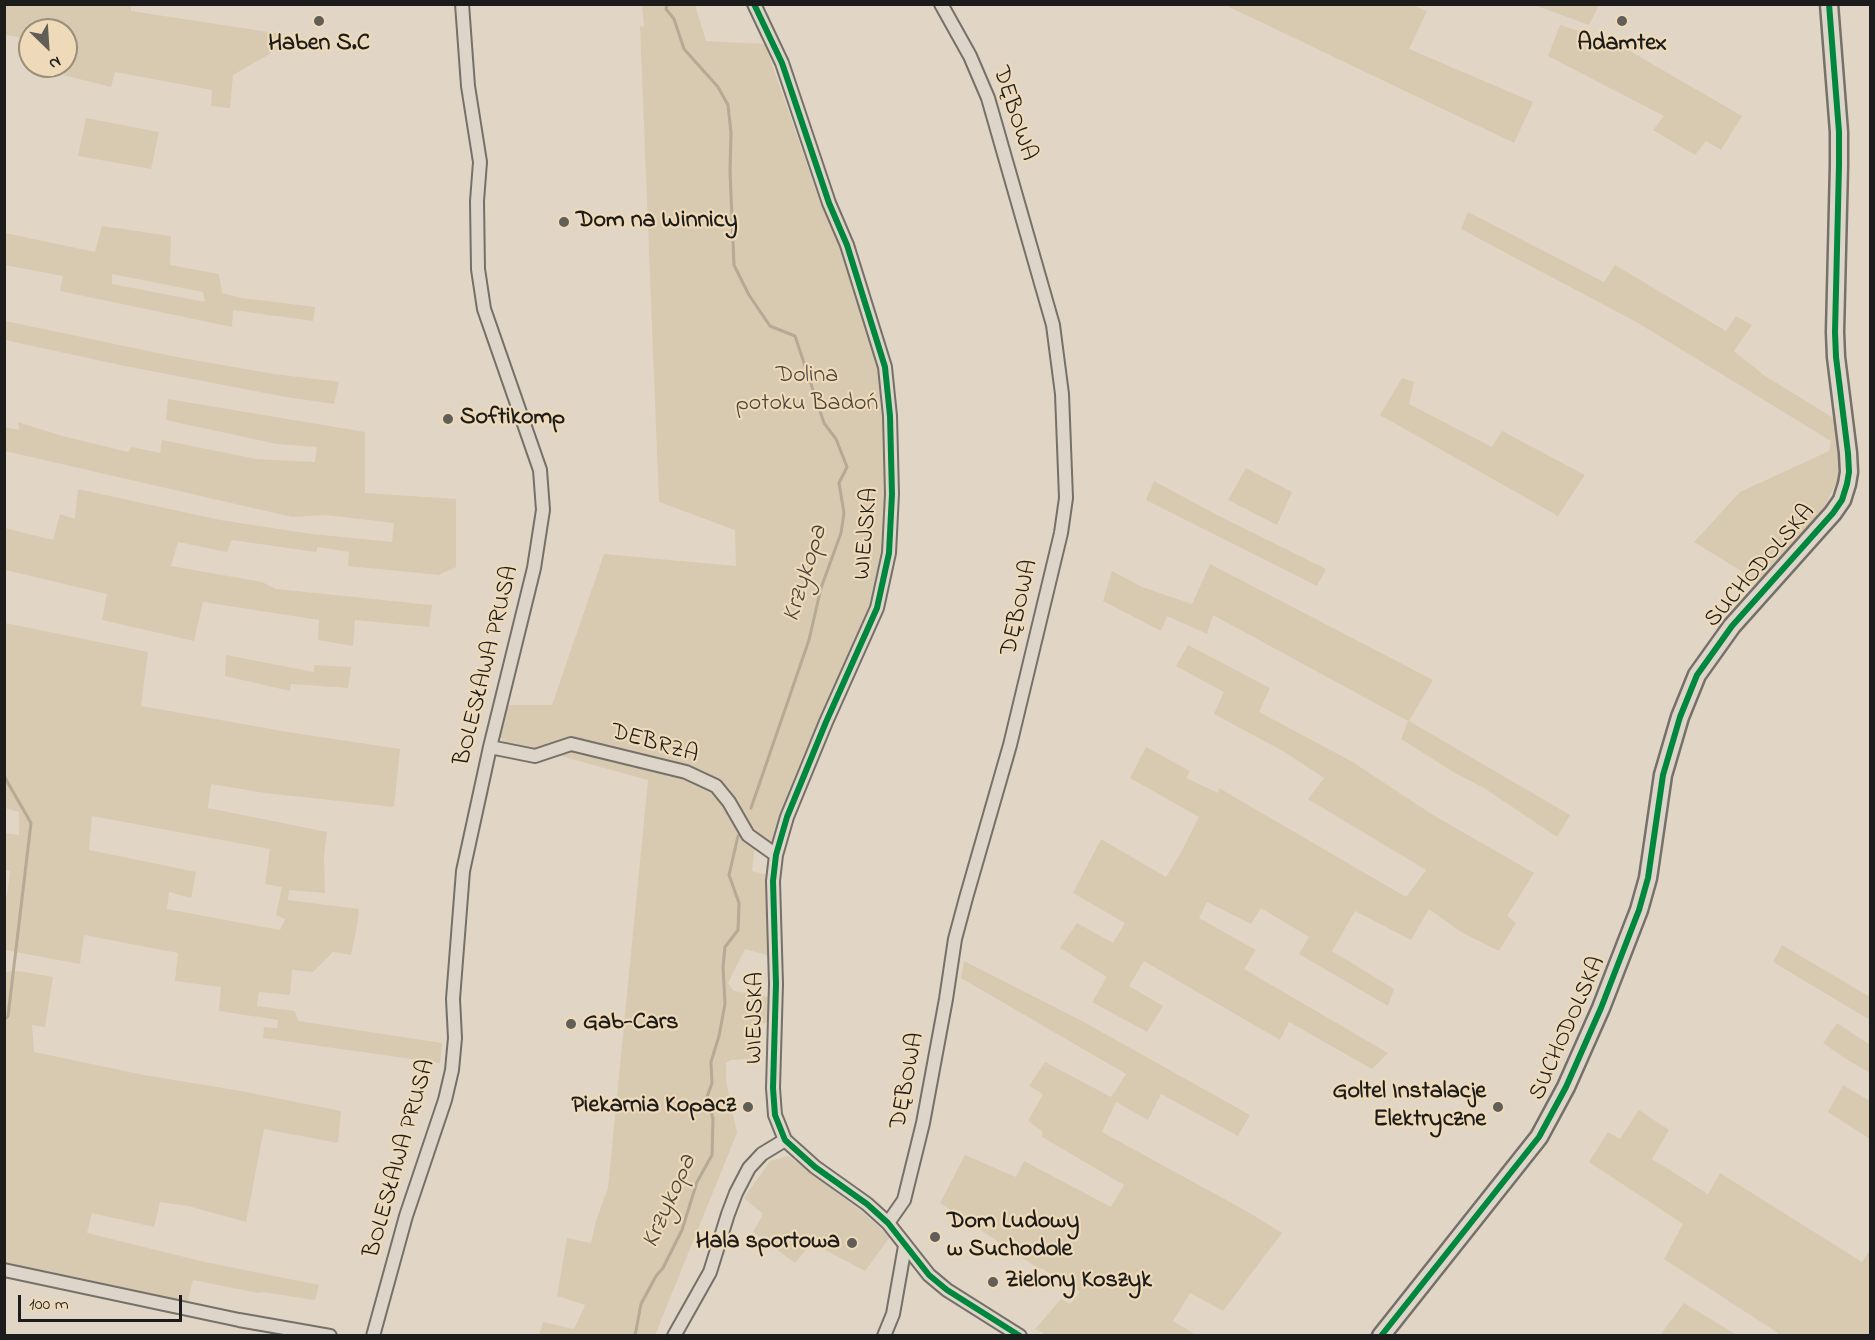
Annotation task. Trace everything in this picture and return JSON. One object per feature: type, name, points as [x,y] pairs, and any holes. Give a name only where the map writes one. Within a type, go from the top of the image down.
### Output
[{"type":"street","name":"BOLESŁAWA PRUSA","points":[[373,1335],[406,1216],[445,1100],[452,1070],[455,1038],[454,976],[462,871],[534,568],[543,510],[540,470],[484,309],[478,269],[477,201],[480,162],[468,86],[462,4]]},
{"type":"street","name":"WIEJSKA","points":[[754,4],[782,63],[829,203],[847,245],[885,367],[890,416],[892,494],[890,553],[877,608],[787,817],[776,855],[773,881],[776,984],[773,1088],[775,1115],[785,1140]]},
{"type":"street","name":"DĘBOWA","points":[[888,1223],[904,1200],[923,1123],[955,939],[1010,746],[1061,532],[1066,498],[1062,394],[1053,325],[988,98],[970,56],[941,4]]},
{"type":"street","name":"SUCHODOLSKA","points":[[1381,1335],[1539,1137],[1566,1087],[1601,1008],[1639,910],[1648,878],[1663,775],[1680,717],[1697,675],[1732,626],[1801,551],[1842,500],[1849,472],[1836,357],[1839,132],[1829,4]]},
{"type":"street","name":"DEBRZA","points":[[490,747],[535,756],[571,744],[686,772],[716,786],[729,802],[748,835],[776,855]]},
{"type":"street","points":[[674,1335],[710,1272],[736,1193],[750,1168],[762,1154],[785,1140],[814,1167],[867,1204],[888,1223],[929,1275],[947,1290],[1020,1335]]},
{"type":"street","points":[[884,1335],[893,1314],[905,1246]]},
{"type":"street","points":[[4,1270],[239,1320],[330,1335]]},
{"type":"shaded area","points":[[788,1156],[861,1211],[890,1237],[865,1271],[812,1243],[795,1263],[753,1232],[763,1214],[744,1198],[770,1161]]},
{"type":"green space","points":[[4,5],[131,5],[131,11],[282,34],[280,48],[233,75],[230,108],[211,106],[212,90],[115,72],[111,87],[75,78],[78,78],[78,18],[18,18],[18,37],[5,35]]},
{"type":"green space","name":"Dolina potoku Badoń","points":[[642,5],[695,5],[706,41],[765,44],[818,196],[844,252],[880,377],[886,451],[883,549],[881,567],[871,604],[801,760],[785,802],[772,847],[756,838],[752,871],[768,875],[770,956],[745,949],[728,983],[734,991],[769,997],[770,1022],[760,1024],[760,1058],[731,1060],[726,1063],[726,1081],[737,1133],[655,1335],[539,1335],[543,1322],[574,1329],[585,1305],[557,1296],[567,1238],[591,1243],[608,1188],[648,780],[539,750],[531,753],[513,749],[503,741],[500,735],[506,705],[552,705],[604,554],[736,566],[735,530],[659,502],[640,26],[644,27]]},
{"type":"green space","points":[[1225,5],[1412,5],[1427,11],[1409,49],[1533,102],[1514,143]]},
{"type":"green space","points":[[1534,5],[1599,5],[1589,25]]},
{"type":"green space","points":[[1560,25],[1616,43],[1742,116],[1721,150],[1706,141],[1695,155],[1653,130],[1664,116],[1548,56]]},
{"type":"green space","points":[[86,118],[159,132],[151,169],[78,156]]},
{"type":"green space","points":[[1468,212],[1604,282],[1615,265],[1726,331],[1736,316],[1752,325],[1734,351],[1765,376],[1835,419],[1839,462],[1837,481],[1825,506],[1759,582],[1694,542],[1740,492],[1829,451],[1831,441],[1638,323],[1461,229]]},
{"type":"green space","points":[[102,226],[171,236],[170,265],[219,274],[222,293],[242,298],[315,307],[313,321],[233,310],[232,327],[60,291],[63,276],[5,265],[5,233],[95,252]],"holes":[[[112,274],[203,292],[205,302],[112,284]]]},
{"type":"green space","points":[[5,321],[177,357],[274,374],[339,382],[334,404],[286,397],[5,340]]},
{"type":"green space","points":[[1402,378],[1414,382],[1409,404],[1492,447],[1502,431],[1585,475],[1558,516],[1380,415]]},
{"type":"green space","points":[[168,399],[365,432],[365,493],[456,499],[456,567],[439,575],[348,566],[349,552],[318,547],[316,552],[232,540],[227,552],[178,542],[171,566],[262,582],[276,589],[432,605],[429,627],[355,620],[353,646],[318,640],[319,620],[203,602],[194,641],[102,620],[107,594],[5,570],[5,528],[53,540],[60,514],[75,519],[78,489],[220,520],[312,534],[392,542],[394,523],[325,515],[292,517],[5,451],[5,427],[19,430],[18,422],[62,436],[128,452],[132,447],[160,453],[162,440],[256,459],[315,462],[317,447],[277,444],[166,420]]},
{"type":"green space","points":[[1246,468],[1292,492],[1277,525],[1228,500]]},
{"type":"green space","points":[[1154,481],[1326,569],[1317,586],[1146,500]]},
{"type":"green space","points":[[1210,564],[1433,680],[1409,721],[1570,815],[1557,837],[1484,788],[1455,773],[1401,739],[1408,721],[1213,615],[1207,634],[1167,616],[1161,631],[1103,601],[1112,571],[1142,587],[1192,604]]},
{"type":"green space","points":[[5,623],[148,652],[141,706],[400,749],[394,807],[265,793],[211,784],[208,808],[327,832],[324,856],[325,893],[289,890],[288,900],[359,909],[351,955],[333,952],[313,972],[292,970],[290,995],[259,992],[257,1006],[295,1011],[298,1021],[442,1043],[440,1063],[263,1038],[264,1027],[277,1028],[278,1020],[219,1011],[221,987],[175,981],[178,953],[84,935],[80,964],[5,950],[5,896],[7,896],[10,871],[5,870],[5,833],[19,835],[19,812],[5,808]],"holes":[[[92,816],[270,849],[265,884],[282,887],[276,915],[285,919],[280,930],[167,909],[169,892],[191,898],[196,872],[89,850]]]},
{"type":"green space","points":[[1188,645],[1270,688],[1259,712],[1351,761],[1433,815],[1534,873],[1507,916],[1516,923],[1499,951],[1461,932],[1429,909],[1411,940],[1355,911],[1332,951],[1394,989],[1388,1006],[1299,954],[1309,937],[1261,908],[1251,924],[1207,902],[1199,918],[1256,950],[1244,969],[1388,1053],[1372,1069],[1289,1022],[1280,1040],[1144,961],[1129,986],[1163,1006],[1147,1032],[1092,1002],[1107,977],[1060,948],[1077,923],[1113,943],[1125,923],[1073,893],[1101,839],[1166,877],[1199,817],[1130,778],[1146,747],[1190,771],[1186,778],[1218,793],[1219,788],[1406,897],[1426,870],[1308,799],[1324,778],[1283,751],[1214,714],[1224,692],[1176,666]]},
{"type":"green space","points":[[226,655],[314,672],[314,665],[351,667],[348,688],[291,684],[290,691],[225,676]]},
{"type":"green space","points":[[1782,945],[1870,997],[1870,1020],[1773,962]]},
{"type":"green space","points":[[964,961],[1082,1021],[1250,1115],[1238,1136],[1161,1094],[1148,1120],[1116,1102],[1102,1132],[1282,1233],[1223,1311],[1190,1293],[1173,1321],[1196,1335],[1042,1335],[1043,1333],[1035,1329],[1061,1299],[1070,1304],[1080,1292],[1036,1267],[940,1203],[965,1155],[1016,1177],[1024,1161],[1111,1207],[1124,1185],[1042,1137],[1042,1131],[1028,1121],[1043,1094],[1029,1086],[1045,1062],[1111,1097],[1126,1074],[961,978]]},
{"type":"green space","points":[[19,971],[53,977],[45,1027],[32,1025],[34,1052],[144,1075],[341,1111],[338,1143],[264,1129],[246,1222],[188,1206],[160,1202],[154,1227],[92,1213],[87,1233],[205,1262],[319,1285],[315,1300],[258,1293],[193,1280],[187,1304],[131,1289],[5,1262],[4,972]]},
{"type":"green space","points":[[1837,1023],[1870,1045],[1870,1073],[1823,1043]]},
{"type":"green space","points":[[1843,1085],[1870,1101],[1870,1139],[1828,1112]]},
{"type":"green space","points":[[1639,1110],[1669,1130],[1652,1159],[1708,1194],[1720,1173],[1862,1262],[1870,1250],[1870,1335],[1777,1335],[1778,1333],[1664,1259],[1683,1224],[1589,1162],[1608,1132],[1620,1139]]},
{"type":"green space","points":[[779,1230],[786,1230],[807,1241],[796,1257],[774,1246],[774,1237]]},
{"type":"green space","points":[[1684,1303],[1737,1335],[1660,1335]]},
{"type":"waterway","name":"Krzykopa","points":[[667,4],[666,9],[674,19],[684,49],[718,87],[728,105],[731,133],[730,171],[734,265],[749,295],[770,326],[795,336],[824,423],[836,439],[847,467],[839,483],[844,513],[841,533],[821,588],[809,640],[751,808]]},
{"type":"waterway","points":[[4,776],[31,823],[8,1016],[4,1020]]},
{"type":"waterway","name":"Krzykopa","points":[[635,1336],[641,1304],[682,1230],[697,1182],[712,1155],[713,1119],[707,1097],[712,1083],[711,1062],[725,1004],[723,967],[725,947],[738,930],[739,903],[729,875],[738,836]]},
{"type":"cycle path","points":[[754,4],[782,63],[829,203],[847,245],[885,367],[890,416],[892,494],[889,553],[877,608],[787,817],[776,855],[773,881],[776,984],[773,1088],[775,1115],[785,1140],[815,1167],[867,1204],[888,1223],[929,1275],[947,1290],[1020,1336]]},
{"type":"cycle path","points":[[1381,1336],[1539,1137],[1566,1087],[1601,1008],[1639,910],[1648,878],[1663,775],[1680,717],[1697,675],[1732,626],[1842,500],[1849,472],[1836,357],[1839,132],[1829,4]]},
{"type":"place","name":"Haben S.C","points":[[319,21]]},
{"type":"place","name":"Adamtex","points":[[1622,21]]},
{"type":"place","name":"Dom na Winnicy","points":[[564,222]]},
{"type":"place","name":"Softikomp","points":[[448,419]]},
{"type":"place","name":"Gab-Cars","points":[[571,1024]]},
{"type":"place","name":"Piekarnia Kopacz","points":[[748,1107]]},
{"type":"place","name":"Goltel Instalacje Elektryczne","points":[[1498,1107]]},
{"type":"place","name":"Dom Ludowy w Suchodole","points":[[935,1237]]},
{"type":"place","name":"Hala sportowa","points":[[852,1243]]},
{"type":"place","name":"Zielony Koszyk","points":[[993,1282]]}]
